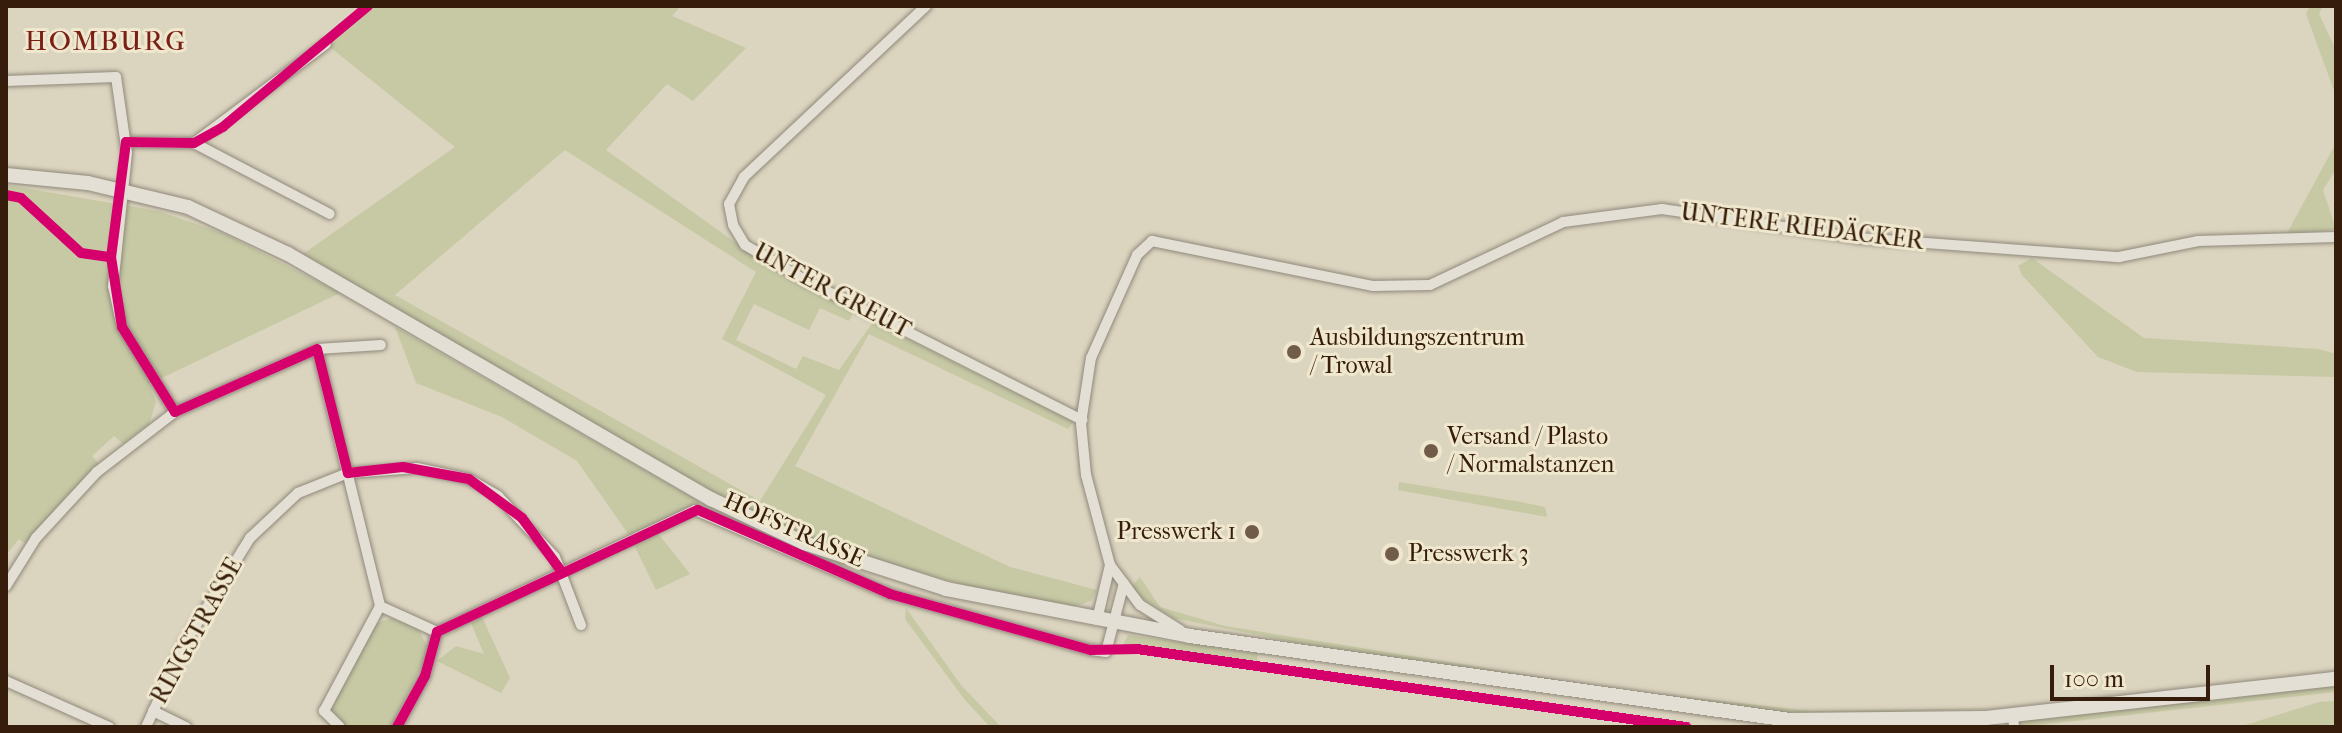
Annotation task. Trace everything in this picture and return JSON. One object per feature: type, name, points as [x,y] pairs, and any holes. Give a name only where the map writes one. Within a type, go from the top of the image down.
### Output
[{"type":"main road","points":[[6,175],[123,189],[188,207],[288,254],[668,477],[797,540],[946,589],[1190,636],[1790,720],[2014,721],[2336,679]]},
{"type":"street","name":"UNTER GREUT","points":[[926,6],[744,177],[729,204],[733,225],[745,245],[803,279],[1082,420]]},
{"type":"street","points":[[194,143],[259,102],[326,44]]},
{"type":"street","points":[[6,81],[116,77],[126,142],[113,286],[122,327],[175,412]]},
{"type":"street","points":[[126,142],[194,143],[330,214]]},
{"type":"street","name":"UNTERE RIEDÄCKER","points":[[1103,621],[1110,565],[1086,475],[1082,420],[1091,358],[1112,303],[1137,255],[1160,239],[1373,286],[1430,285],[1563,222],[1662,209],[1858,238],[2119,257],[2198,241],[2336,237]]},
{"type":"street","points":[[6,586],[36,538],[97,472],[175,412],[317,349],[381,345]]},
{"type":"street","points":[[317,349],[380,606],[326,704],[327,719],[340,727]]},
{"type":"street","name":"RINGSTRASSE","points":[[146,727],[183,646],[250,538],[298,493],[348,473],[403,467],[469,479],[522,518],[562,572],[581,625]]},
{"type":"street","name":"HOFSTRASSE","points":[[437,632],[698,510],[890,594],[1106,652],[1103,621]]},
{"type":"street","name":"UNTERE RIEDÄCKER","points":[[1110,565],[1140,605],[1190,636]]},
{"type":"street","points":[[1103,621],[1124,583]]},
{"type":"street","points":[[380,606],[437,632],[425,676],[397,727]]},
{"type":"street","points":[[6,681],[109,727]]},
{"type":"street","points":[[153,711],[186,727]]},
{"type":"green space","points":[[368,6],[681,6],[672,16],[746,48],[693,101],[667,84],[606,150],[736,243],[853,313],[849,321],[820,308],[809,330],[754,304],[736,340],[796,369],[803,356],[839,370],[873,322],[1073,422],[1068,429],[869,334],[795,466],[1010,567],[1097,590],[1091,601],[1072,607],[979,589],[827,546],[713,495],[303,254],[455,147],[326,44]],"holes":[[[565,150],[756,272],[722,339],[826,395],[760,501],[395,295]]]},
{"type":"green space","points":[[2310,6],[2323,6],[2319,14],[2336,50],[2336,96],[2306,14]]},
{"type":"green space","points":[[2336,143],[2336,169],[2323,190],[2336,229],[2285,237]]},
{"type":"green space","points":[[6,185],[158,211],[225,234],[340,293],[149,384],[156,402],[149,424],[123,444],[114,436],[92,456],[99,464],[27,544],[19,539],[6,555]]},
{"type":"green space","points":[[2032,258],[2144,338],[2319,349],[2336,354],[2336,377],[2137,372],[2098,357],[2022,275],[2018,266]]},
{"type":"green space","points":[[395,327],[700,502],[697,507],[629,535],[577,461],[502,417],[416,383]]},
{"type":"green space","points":[[1399,482],[1545,507],[1547,517],[1398,490]]},
{"type":"green space","points":[[657,532],[690,574],[656,590],[633,543]]},
{"type":"green space","points":[[1140,577],[1160,607],[1225,626],[1616,689],[1812,711],[2003,708],[1802,715],[1368,657],[1173,618],[1140,597],[1132,586]]},
{"type":"green space","points":[[906,608],[961,685],[1001,727],[990,727],[965,700],[905,619]]},
{"type":"green space","points":[[482,617],[510,678],[501,693],[437,661],[456,646],[484,654],[471,623]]},
{"type":"green space","points":[[392,618],[418,629],[429,650],[391,727],[348,727],[331,719],[328,707],[374,624]]},
{"type":"green space","points":[[1128,635],[1258,653],[1257,661],[1121,649]]},
{"type":"green space","points":[[2336,685],[2336,692],[2021,727],[2021,721]]},
{"type":"green space","points":[[2336,701],[2336,727],[2239,727],[2319,702]]},
{"type":"cycle path","points":[[368,6],[223,127],[194,143],[126,142],[111,257],[122,327],[175,412],[317,349],[348,473],[403,467],[469,479],[522,518],[562,572]]},
{"type":"cycle path","points":[[6,195],[21,198],[81,253],[111,257]]},
{"type":"cycle path","points":[[397,727],[425,676],[437,632],[698,510],[890,594],[1091,650],[1137,649],[1686,727]]},
{"type":"place","name":"Ausbildungszentrum / Trowal","points":[[1294,352]]},
{"type":"place","name":"Versand / Plasto / Normalstanzen","points":[[1431,451]]},
{"type":"place","name":"Presswerk 1","points":[[1252,532]]},
{"type":"place","name":"Presswerk 3","points":[[1392,554]]},
{"type":"district","name":"HOMBURG","points":[[106,41]]}]
